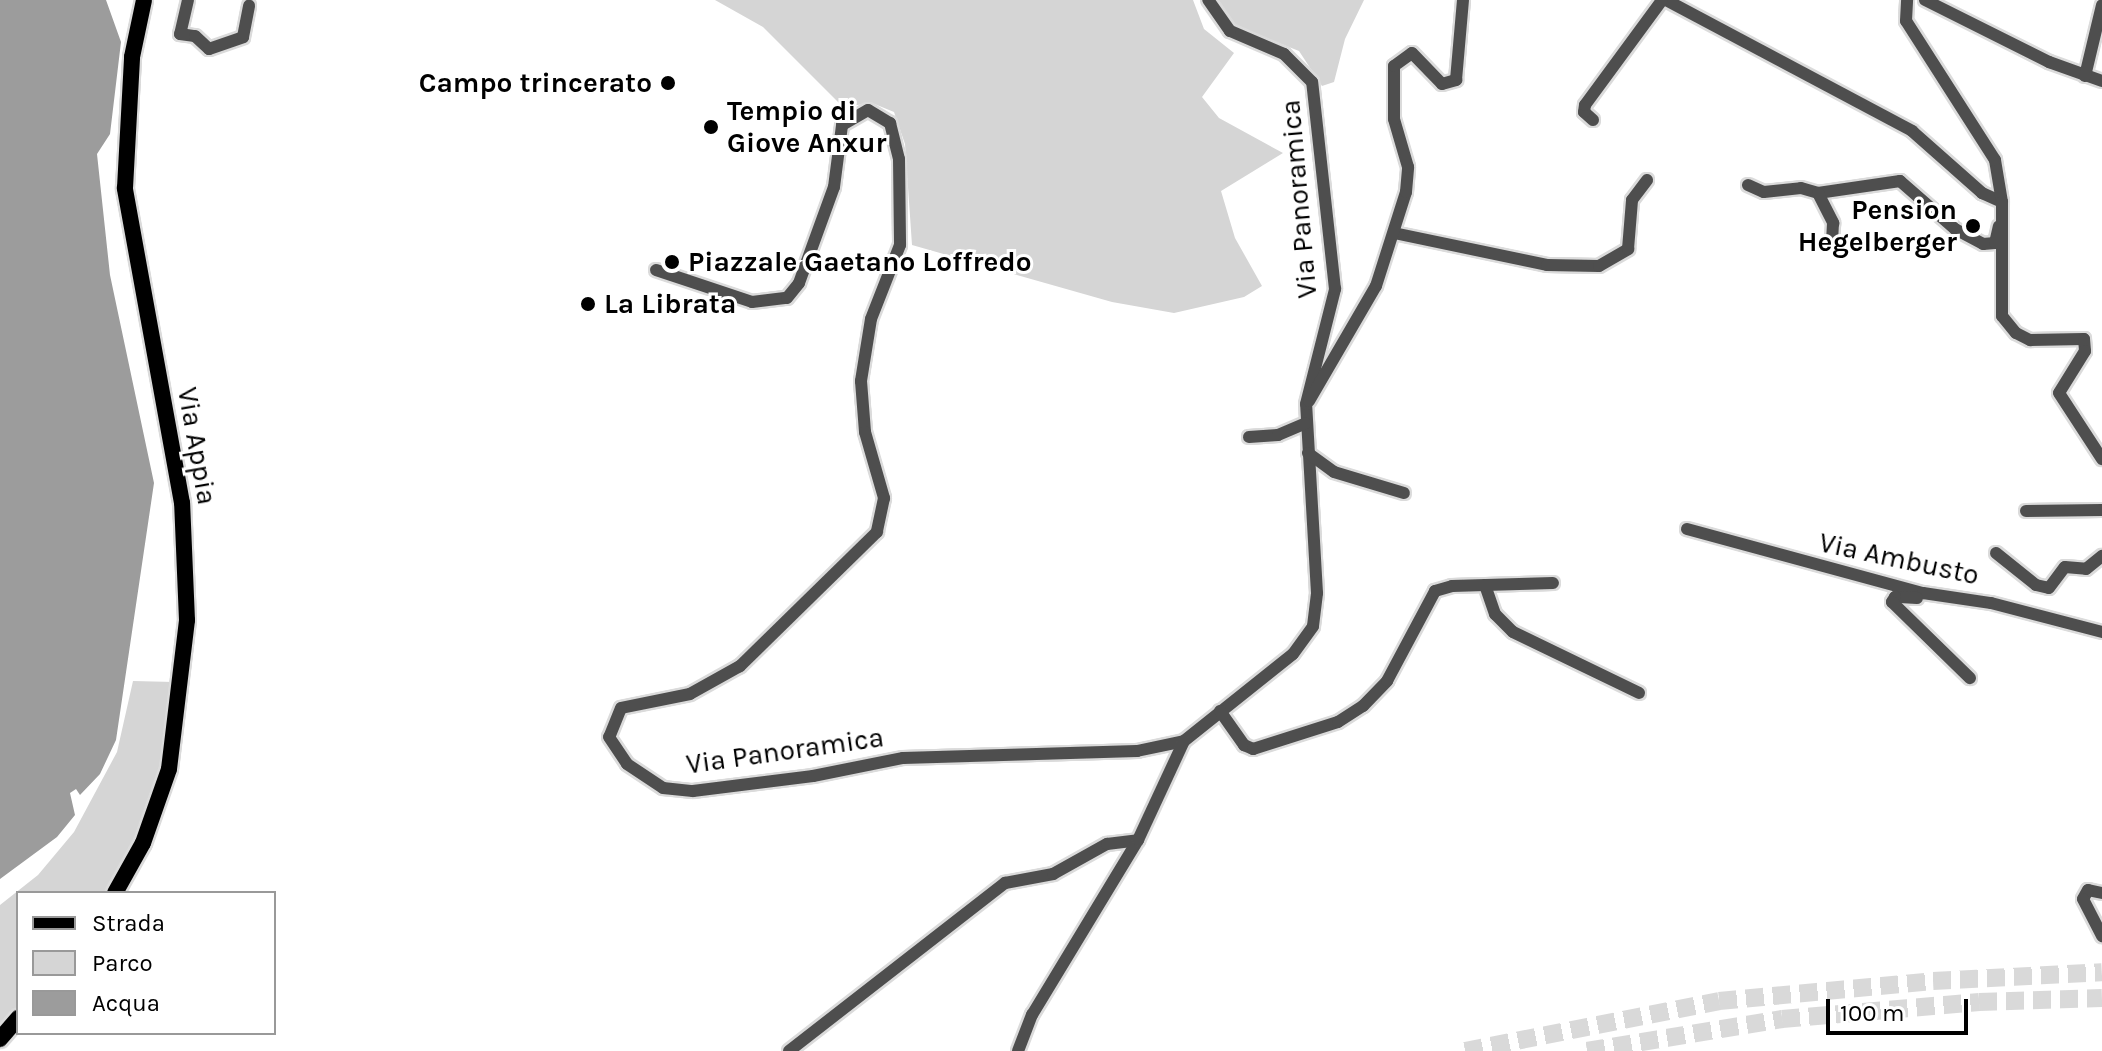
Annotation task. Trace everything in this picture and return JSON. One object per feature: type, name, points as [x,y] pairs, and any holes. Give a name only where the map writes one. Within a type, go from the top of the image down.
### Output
[{"type":"main road","name":"Via Appia","points":[[116,891],[143,843],[164,787],[179,708],[187,620],[182,503],[125,188],[132,57],[144,0]]},
{"type":"main road","points":[[0,1039],[16,1020]]},
{"type":"street","points":[[188,0],[180,34],[195,36],[209,49],[243,37],[249,6]]},
{"type":"street","name":"Via Panoramica","points":[[656,270],[752,302],[787,298],[799,283],[834,187],[842,125],[868,110],[890,123],[899,159],[900,239],[868,328],[861,392],[865,432],[884,498],[879,529],[862,552],[740,666],[690,694],[621,708],[609,737],[627,764],[663,788],[698,791],[903,758],[1137,751],[1184,741],[1299,648],[1313,626],[1317,593],[1305,408],[1335,289],[1316,93],[1296,62],[1234,35],[1208,0]]},
{"type":"street","points":[[1305,408],[1368,302],[1394,233],[1408,173],[1394,119],[1394,66],[1412,53],[1442,84],[1456,80],[1463,0]]},
{"type":"street","points":[[1593,120],[1584,112],[1585,105],[1664,0],[1912,131],[2002,207]]},
{"type":"street","points":[[1925,0],[2085,76],[2102,81]]},
{"type":"street","points":[[1908,1],[1906,21],[1995,160],[2002,207],[2002,316],[2030,340],[2084,339],[2085,351],[2059,393],[2102,459]]},
{"type":"street","points":[[2085,76],[2102,5]]},
{"type":"street","points":[[1394,233],[1559,267],[1599,266],[1628,249],[1632,200],[1647,180]]},
{"type":"street","points":[[1748,185],[1764,192],[1801,188],[1818,193],[1878,182],[1905,182],[1955,229],[1987,246],[1995,243],[2002,207]]},
{"type":"street","points":[[1818,193],[1833,223],[1832,241]]},
{"type":"street","points":[[1249,437],[1278,435],[1306,423]]},
{"type":"street","points":[[1308,453],[1334,472],[1404,493]]},
{"type":"street","points":[[2026,511],[2102,510]]},
{"type":"street","name":"Via Ambusto","points":[[1687,529],[1936,596],[1991,603],[2102,632]]},
{"type":"street","points":[[1996,553],[2036,585],[2049,588],[2065,567],[2086,569],[2102,556]]},
{"type":"street","points":[[1220,711],[1253,749],[1345,719],[1391,675],[1431,594],[1446,587],[1553,583]]},
{"type":"street","points":[[1485,585],[1493,610],[1513,632],[1639,693]]},
{"type":"street","points":[[1936,596],[1898,597],[1892,602],[1970,678]]},
{"type":"street","points":[[1018,1051],[1032,1015],[1138,840],[1184,741]]},
{"type":"street","points":[[789,1051],[1005,883],[1053,874],[1107,844],[1138,840]]},
{"type":"street","points":[[2102,893],[2088,890],[2083,899],[2102,936]]},
{"type":"green space","points":[[715,0],[1193,0],[1204,29],[1234,53],[1202,97],[1219,118],[1283,153],[1221,191],[1235,238],[1262,286],[1244,297],[1174,313],[1112,302],[912,245],[905,144],[894,112],[872,103],[843,107],[763,27]]},
{"type":"green space","points":[[1214,0],[1364,0],[1345,39],[1334,82],[1322,86],[1299,51],[1236,26]]},
{"type":"green space","points":[[133,681],[174,682],[159,786],[136,841],[105,891],[18,891],[38,875],[74,832],[117,752]]},
{"type":"green space","points":[[16,892],[16,1009],[0,1027],[0,905]]},
{"type":"water","points":[[0,0],[106,0],[121,42],[110,134],[97,154],[110,275],[154,483],[116,740],[100,774],[80,795],[76,789],[70,793],[75,815],[57,837],[0,879]]},
{"type":"tunnel","points":[[1465,1051],[1719,1001],[1933,981],[2102,972]]},
{"type":"tunnel","points":[[1587,1051],[1782,1019],[1979,1002],[2102,998]]},
{"type":"place","name":"Campo trincerato","points":[[668,83]]},
{"type":"place","name":"Tempio di Giove Anxur","points":[[711,127]]},
{"type":"place","name":"Pension Hegelberger","points":[[1973,226]]},
{"type":"place","name":"Piazzale Gaetano Loffredo","points":[[672,262]]},
{"type":"place","name":"La Librata","points":[[588,304]]}]
